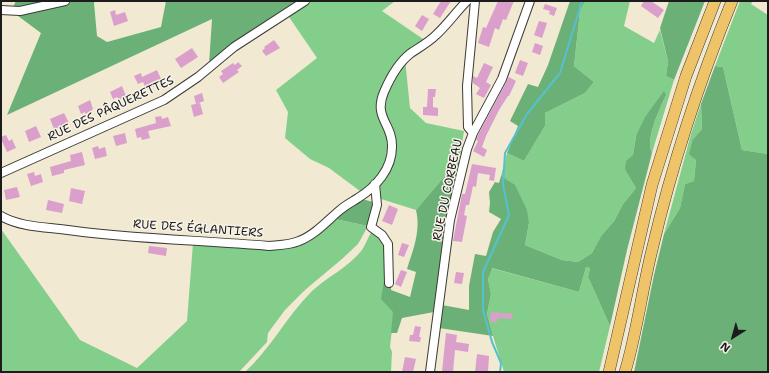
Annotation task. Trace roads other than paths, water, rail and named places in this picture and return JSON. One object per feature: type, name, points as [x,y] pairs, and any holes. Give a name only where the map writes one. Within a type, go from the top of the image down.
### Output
[{"type":"highway","points":[[609,372],[652,185],[686,76],[715,1]]},
{"type":"highway","points":[[625,372],[667,190],[701,82],[732,1]]},
{"type":"street","points":[[1,10],[20,11],[65,1]]},
{"type":"street","name":"RUE DES PÂQUERETTES","points":[[1,173],[164,100],[198,77],[234,47],[304,1]]},
{"type":"street","name":"RUE DES ÉGLANTIERS","points":[[1,216],[21,224],[100,234],[269,246],[285,245],[300,241],[343,207],[369,191],[381,178],[388,166],[392,147],[391,138],[381,115],[380,108],[384,93],[400,64],[411,53],[437,34],[467,1]]},
{"type":"street","points":[[473,133],[468,127],[467,86],[475,1]]},
{"type":"street","name":"RUE DU CORBEAU","points":[[430,372],[450,220],[467,149],[473,133],[502,79],[530,1]]},
{"type":"street","points":[[375,184],[377,205],[371,227],[382,235],[388,244],[389,283]]},
{"type":"waterway","points":[[500,372],[501,363],[492,342],[483,310],[483,272],[509,215],[503,184],[505,153],[527,114],[560,73],[582,1]]}]
